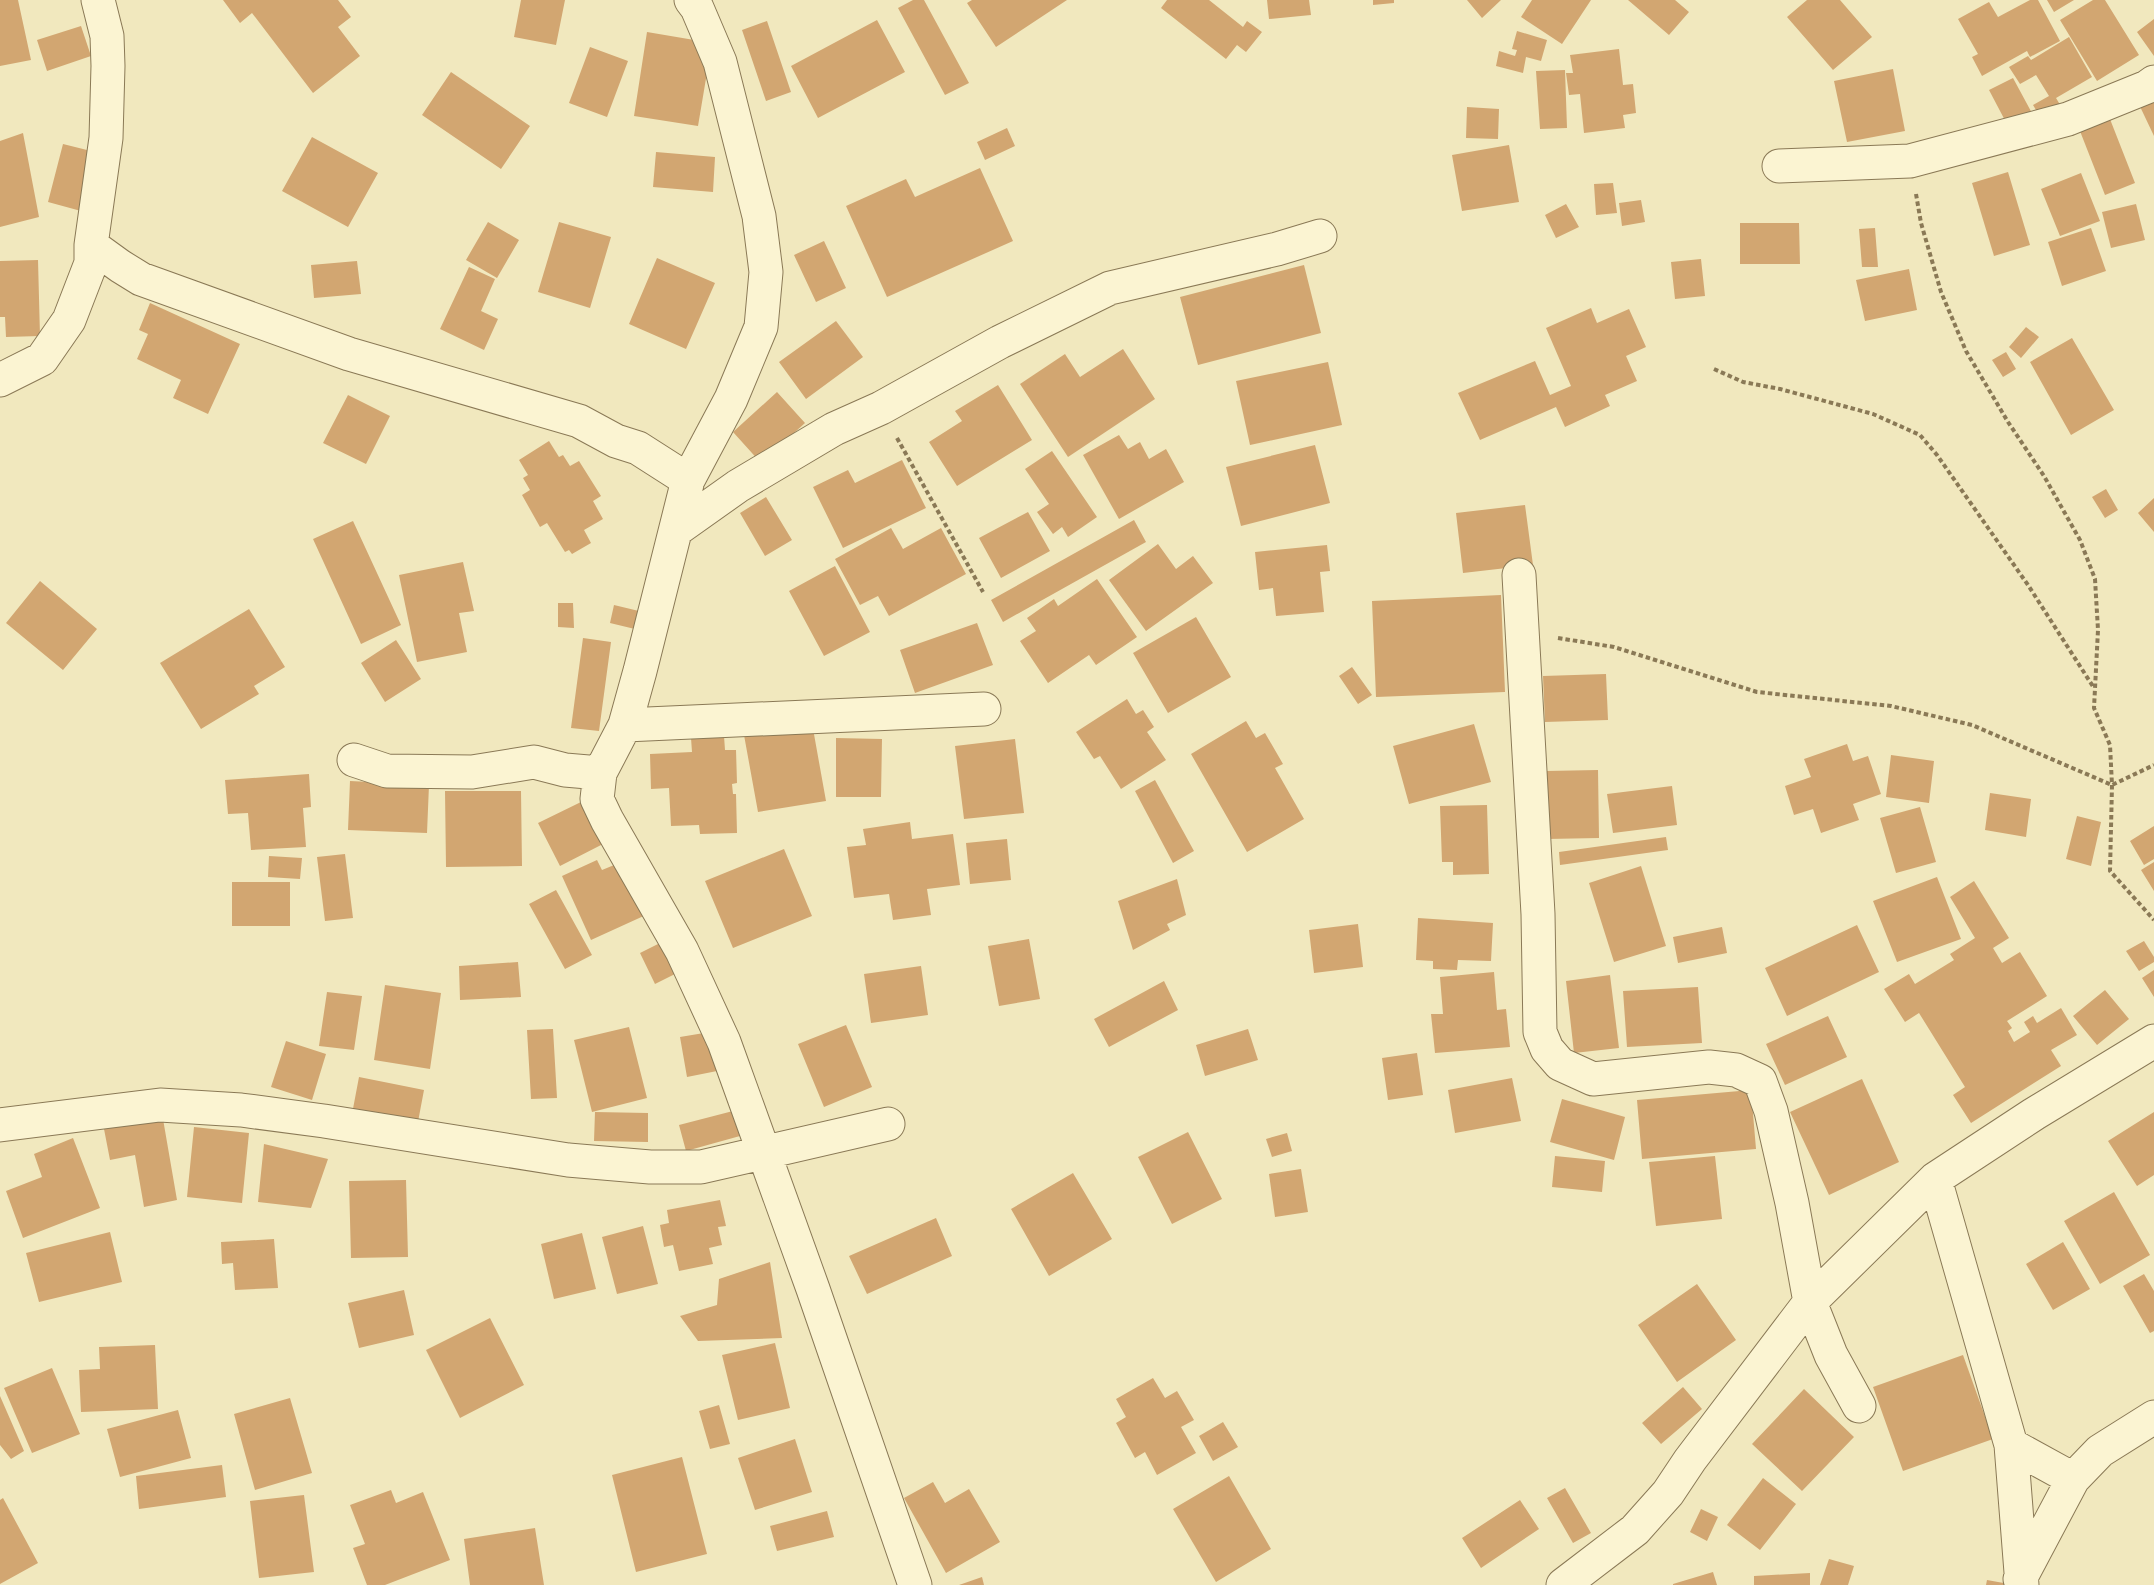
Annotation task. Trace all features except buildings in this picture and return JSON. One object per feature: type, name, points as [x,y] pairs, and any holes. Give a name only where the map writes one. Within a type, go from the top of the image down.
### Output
[{"type":"street","points":[[0,380],[42,359],[69,320],[91,264],[91,245],[105,138],[108,66],[107,36],[98,0]]},
{"type":"street","points":[[701,3],[720,62],[759,216],[766,272],[761,327],[731,399],[688,480],[625,725],[600,773],[597,799],[686,962],[724,1042],[813,1289],[915,1585]]},
{"type":"street","points":[[1779,166],[1910,160],[2068,119],[2147,87],[2154,81]]},
{"type":"street","points":[[676,530],[738,486],[834,429],[881,408],[1000,342],[1110,288],[1277,249],[1320,236]]},
{"type":"street","points":[[91,245],[141,279],[349,354],[579,421],[616,441],[638,448],[688,480]]},
{"type":"street","points":[[1519,574],[1538,914],[1540,1032],[1547,1049],[1560,1064],[1593,1079],[1709,1067],[1736,1070],[1760,1081],[1771,1111],[1792,1203],[1810,1302],[1831,1355],[1859,1406]]},
{"type":"street","points":[[625,725],[984,709]]},
{"type":"street","points":[[354,760],[387,771],[472,772],[534,762],[565,770],[600,773]]},
{"type":"street","points":[[1568,1584],[1635,1530],[1668,1492],[1810,1302],[1935,1179],[2034,1114],[2154,1041]]},
{"type":"street","points":[[0,1125],[160,1105],[241,1110],[568,1160],[650,1167],[701,1167],[888,1124]]},
{"type":"street","points":[[1935,1179],[2011,1445],[2021,1582]]},
{"type":"street","points":[[2021,1582],[2073,1479],[2100,1451],[2154,1417]]},
{"type":"street","points":[[2011,1445],[2073,1479]]},
{"type":"path","points":[[1910,160],[1921,223],[1932,262],[1941,292],[1966,351],[2049,485],[2080,540],[2095,579],[2098,630],[2094,708],[2110,745],[2112,785],[2110,871],[2154,920]]},
{"type":"path","points":[[1714,369],[1743,382],[1780,389],[1873,414],[1920,435],[1937,455],[2028,585],[2095,690]]},
{"type":"path","points":[[881,408],[983,592]]},
{"type":"path","points":[[1521,632],[1614,647],[1757,692],[1891,706],[1972,725],[2112,785],[2154,765]]}]
